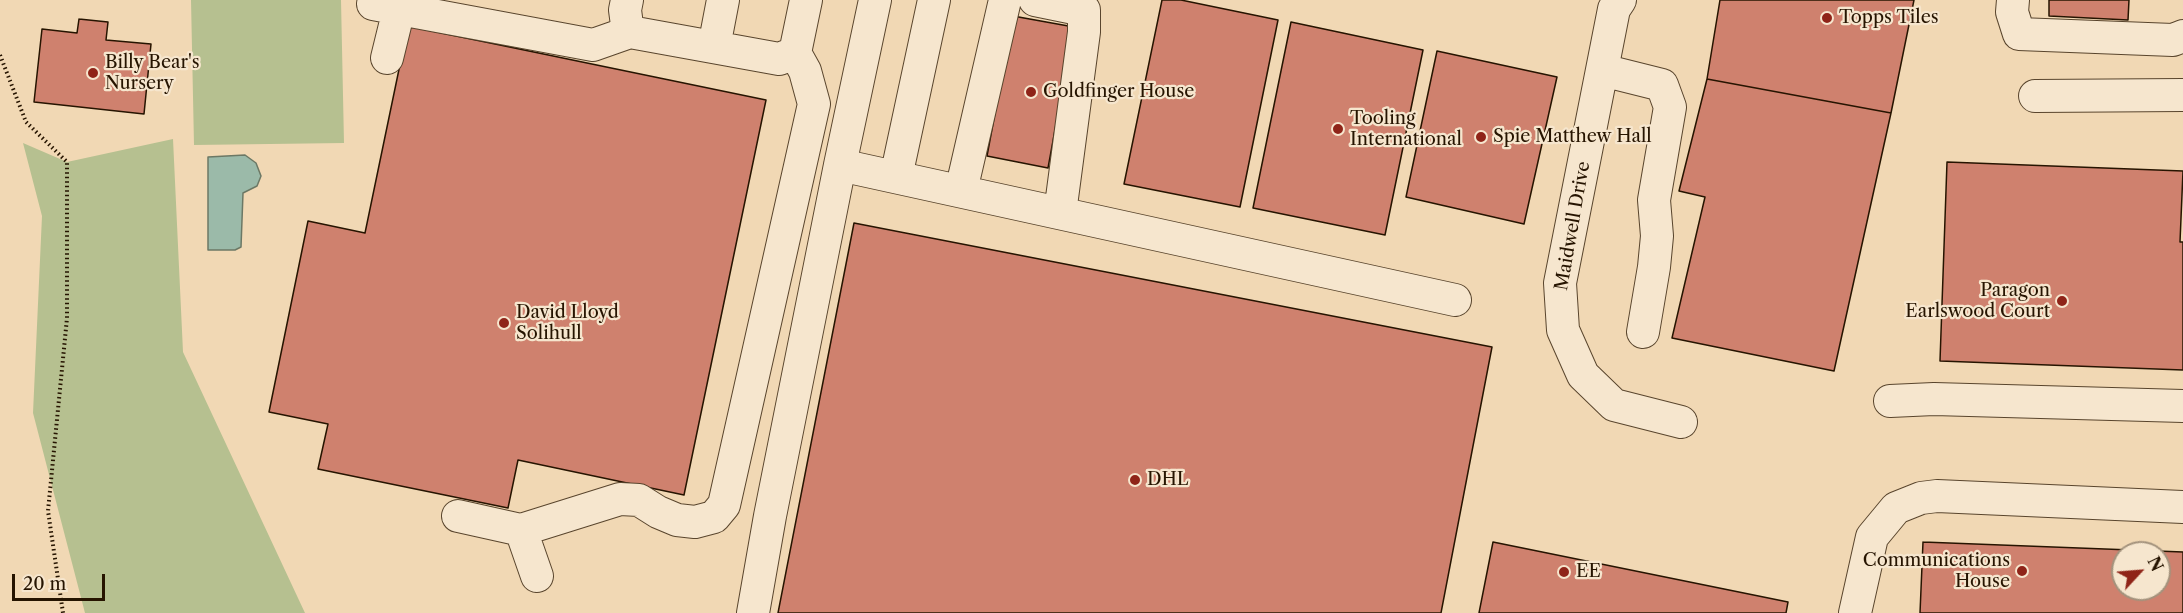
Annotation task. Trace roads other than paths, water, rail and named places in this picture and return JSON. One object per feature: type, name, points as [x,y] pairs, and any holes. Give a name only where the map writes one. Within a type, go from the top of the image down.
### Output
[{"type":"lane","points":[[627,0],[625,9],[630,32]]},
{"type":"lane","points":[[714,47],[723,0]]},
{"type":"lane","points":[[458,516],[520,530],[621,499],[639,500],[677,520],[695,522],[714,517],[724,506],[814,104],[805,71],[795,53],[806,0]]},
{"type":"lane","points":[[753,613],[770,516],[875,0]]},
{"type":"lane","points":[[896,177],[934,0]]},
{"type":"lane","points":[[962,192],[1005,0]]},
{"type":"lane","points":[[1035,0],[1084,10],[1084,32],[1060,213]]},
{"type":"lane","name":"Maidwell Drive","points":[[1620,0],[1614,9],[1560,283],[1563,330],[1583,375],[1614,405],[1681,422]]},
{"type":"lane","points":[[2013,0],[2012,12],[2019,34],[2173,40],[2183,36]]},
{"type":"lane","points":[[387,58],[386,6],[593,45],[630,32],[779,59],[795,53]]},
{"type":"lane","points":[[1602,70],[1662,85],[1670,107],[1654,200],[1657,236],[1643,332]]},
{"type":"lane","points":[[2035,96],[2183,95]]},
{"type":"lane","points":[[840,165],[1455,300]]},
{"type":"lane","points":[[1890,401],[1934,399],[2183,406]]},
{"type":"lane","points":[[1855,613],[1872,537],[1896,508],[1922,498],[1937,496],[2183,507]]},
{"type":"lane","points":[[520,530],[537,576]]},
{"type":"place","name":"Topps Tiles","points":[[1827,18]]},
{"type":"place","name":"Billy Bear's Nursery","points":[[93,73]]},
{"type":"place","name":"Goldfinger House","points":[[1031,92]]},
{"type":"place","name":"Tooling International","points":[[1338,129]]},
{"type":"place","name":"Spie Matthew Hall","points":[[1481,137]]},
{"type":"place","name":"Paragon Earlswood Court","points":[[2062,301]]},
{"type":"place","name":"David Lloyd Solihull","points":[[504,323]]},
{"type":"place","name":"DHL","points":[[1135,480]]},
{"type":"place","name":"Communications House","points":[[2022,571]]},
{"type":"place","name":"EE","points":[[1564,572]]}]
